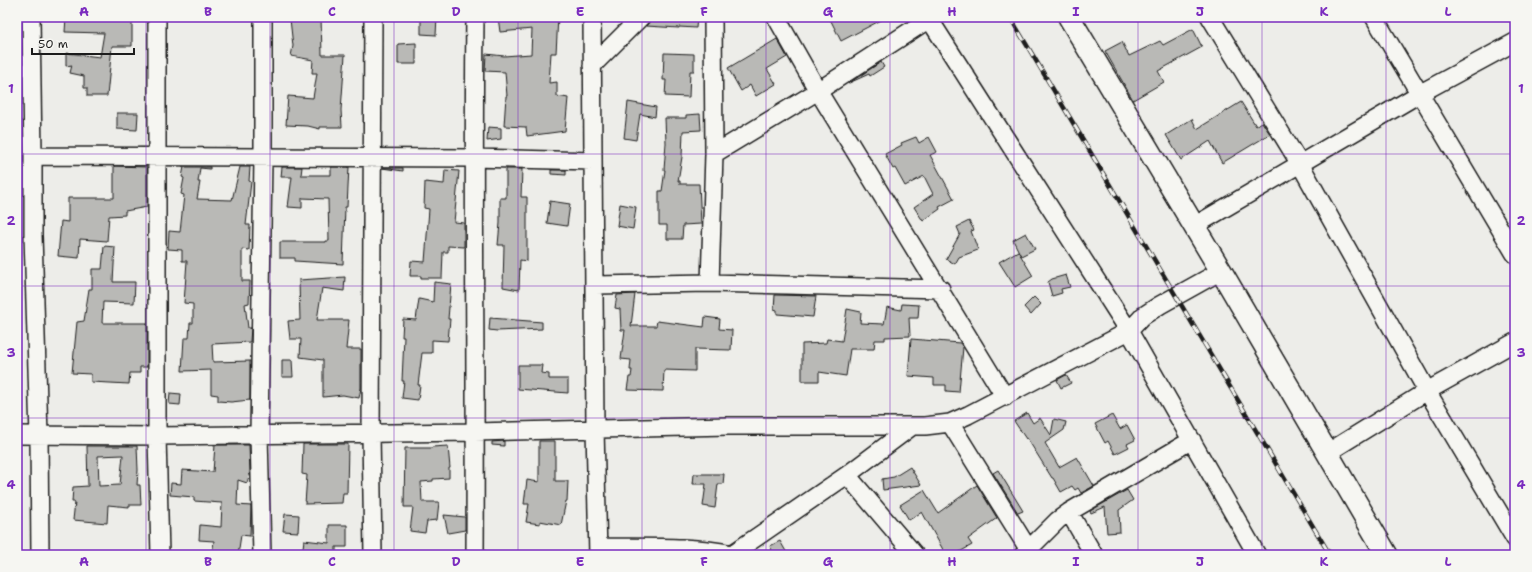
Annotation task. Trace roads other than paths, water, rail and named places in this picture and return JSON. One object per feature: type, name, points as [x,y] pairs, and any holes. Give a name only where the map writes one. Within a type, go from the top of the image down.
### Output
[{"type":"main road","points":[[1069,17],[1221,271],[1387,555]]},
{"type":"street","points":[[31,17],[33,156],[25,235],[39,436],[40,555]]},
{"type":"street","points":[[157,17],[157,436],[160,555]]},
{"type":"street","points":[[262,555],[259,435],[263,158],[263,17]]},
{"type":"street","points":[[373,17],[371,434],[373,555]]},
{"type":"street","points":[[474,17],[476,432],[475,555]]},
{"type":"street","points":[[592,17],[595,429],[598,551],[724,554],[847,475],[912,426]]},
{"type":"street","points":[[592,66],[641,17]]},
{"type":"street","points":[[710,283],[714,154],[713,17]]},
{"type":"street","points":[[776,17],[818,91],[1005,397]]},
{"type":"street","points":[[1210,17],[1300,164],[1427,391],[1515,539]]},
{"type":"street","points":[[1374,17],[1515,254]]},
{"type":"street","points":[[714,154],[818,91],[928,18],[1129,331],[1257,555]]},
{"type":"street","points":[[1194,226],[1419,94],[1515,42]]},
{"type":"street","points":[[33,156],[372,159],[474,158],[593,161]]},
{"type":"street","points":[[17,435],[157,436],[371,434],[728,426],[912,426],[950,422],[1005,397],[1129,331],[1143,316],[1221,271]]},
{"type":"street","points":[[595,285],[710,283],[941,290]]},
{"type":"street","points":[[1327,453],[1427,391],[1515,342]]},
{"type":"street","points":[[950,422],[1026,553],[1058,520],[1069,512],[1192,440]]},
{"type":"street","points":[[847,475],[915,555]]},
{"type":"street","points":[[1069,512],[1094,555]]},
{"type":"railway","points":[[1010,17],[1330,555]]}]
